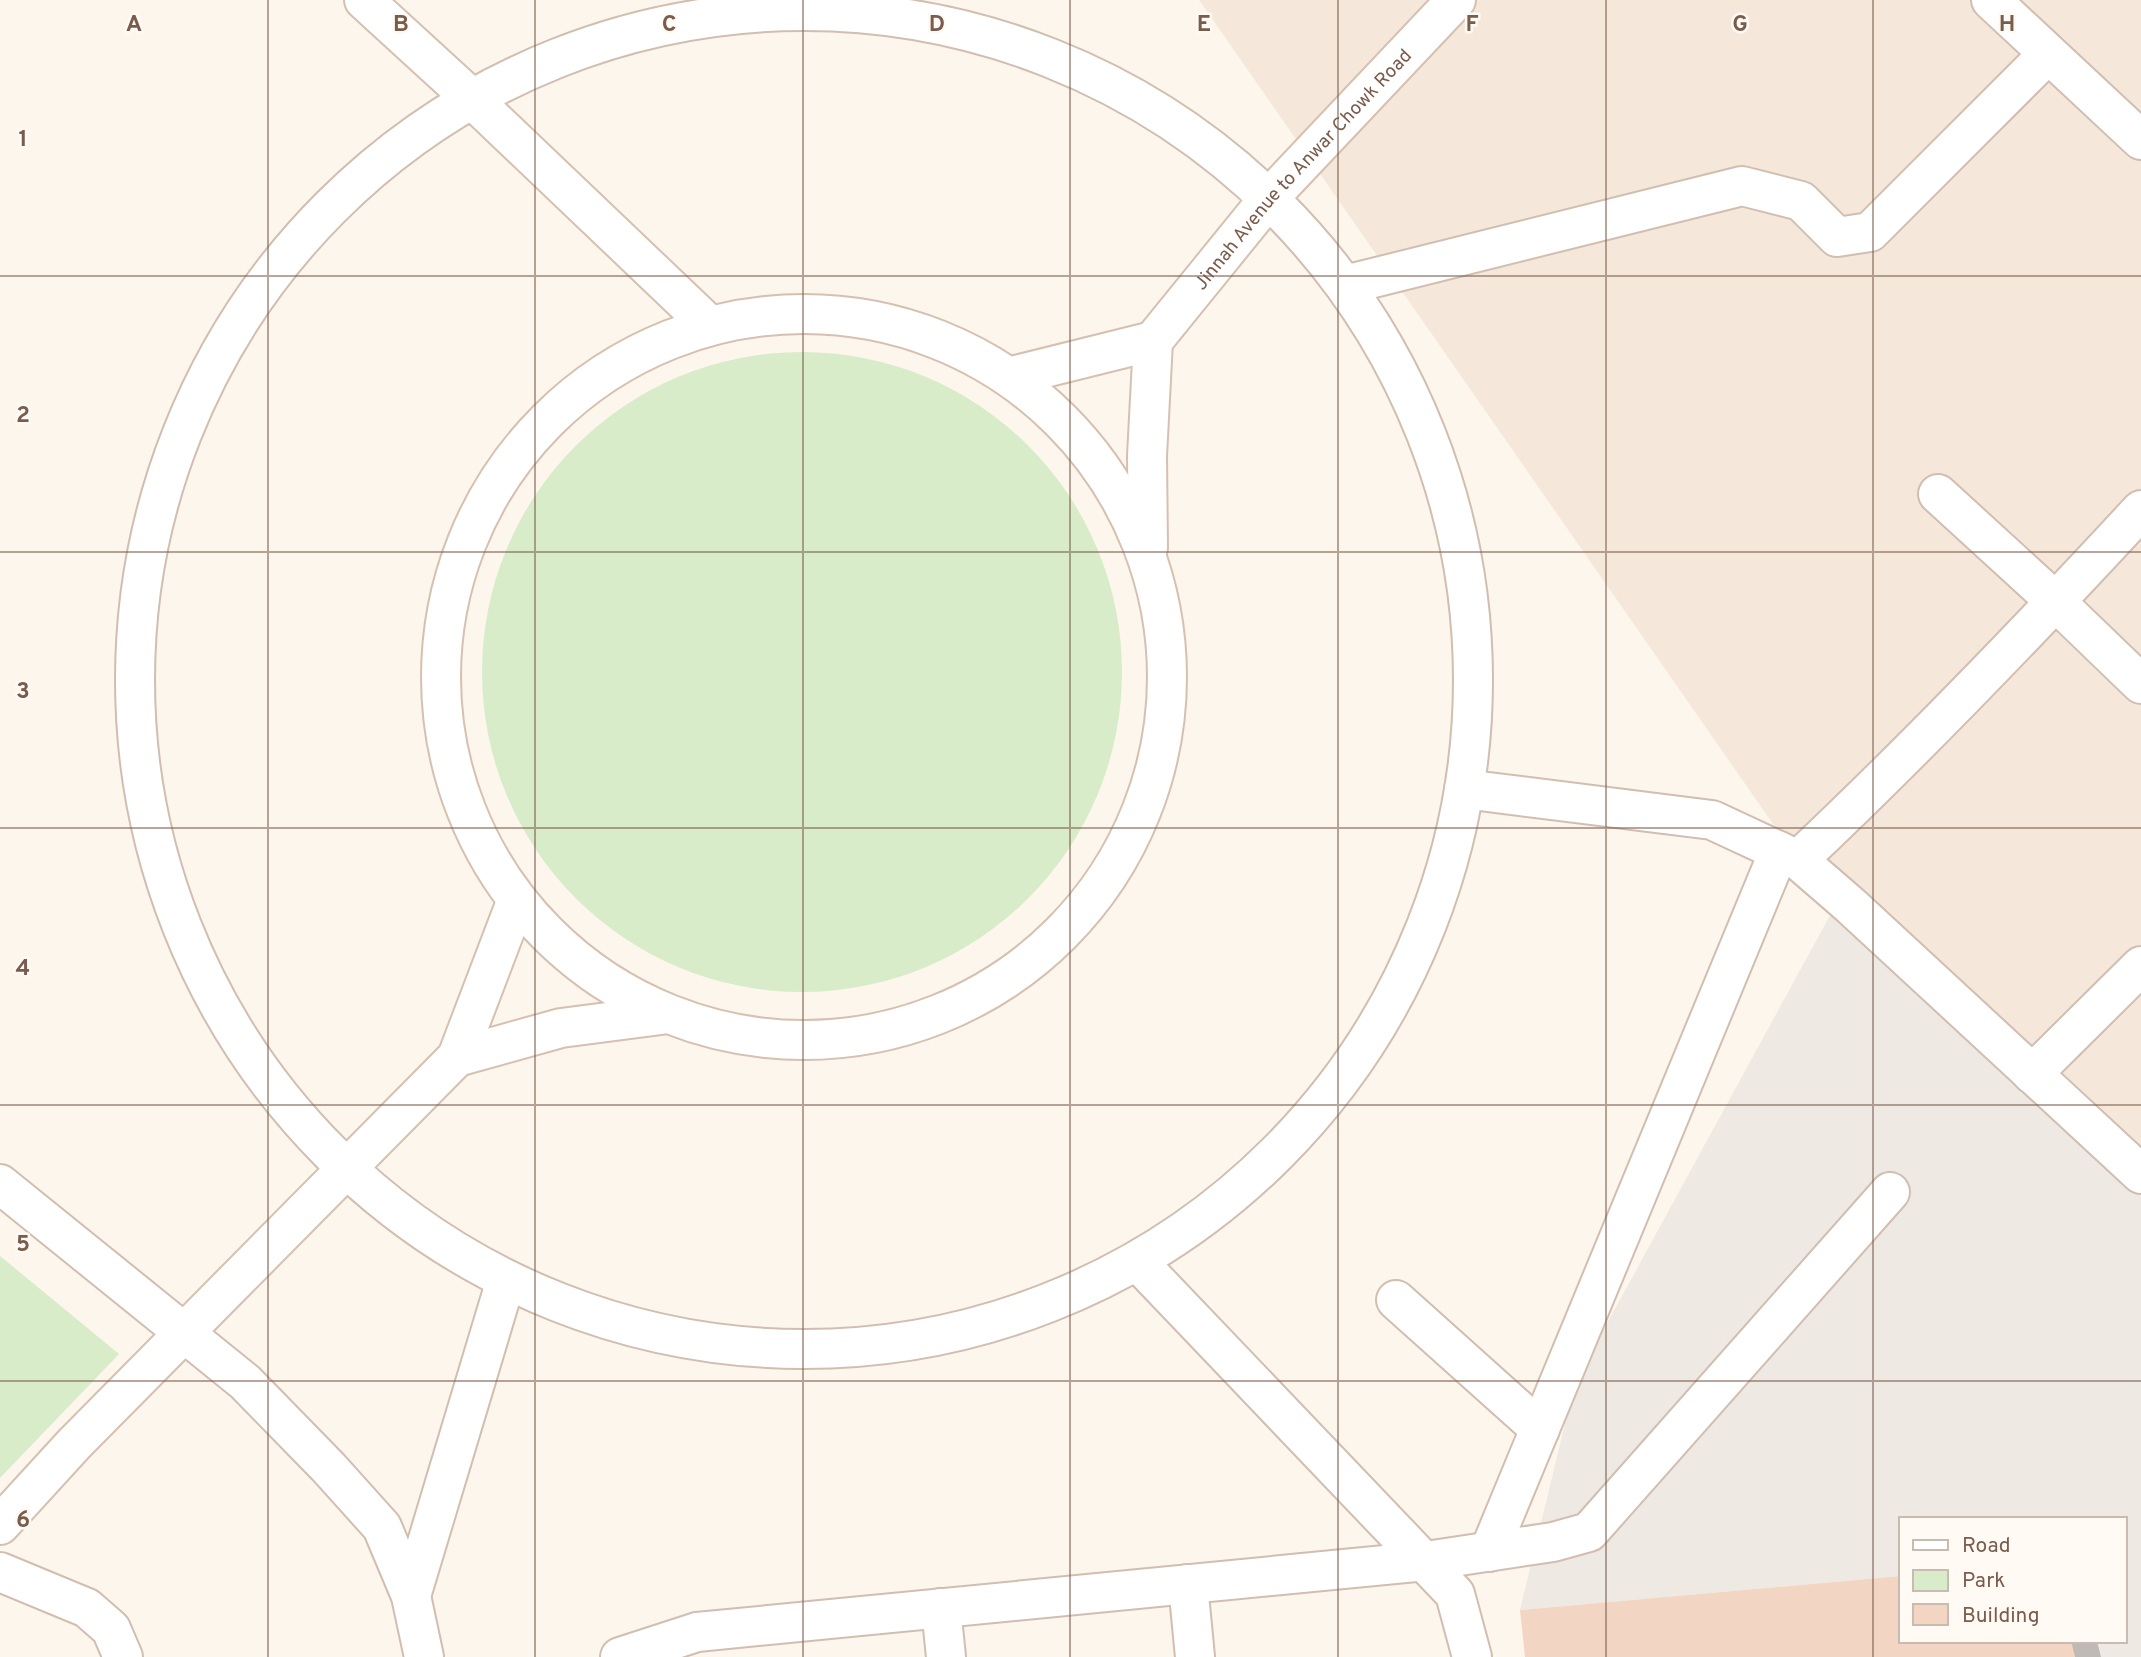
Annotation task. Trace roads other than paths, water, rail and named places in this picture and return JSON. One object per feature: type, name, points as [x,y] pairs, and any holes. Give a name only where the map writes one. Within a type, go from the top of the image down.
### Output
[{"type":"street","points":[[364,0],[707,323]]},
{"type":"street","name":"Jinnah Avenue to Anwar Chowk Road","points":[[1153,341],[1269,198],[1456,0]]},
{"type":"street","points":[[2010,6],[2048,54],[2141,140]]},
{"type":"street","points":[[778,8],[886,13],[992,35],[1093,74],[1186,128],[1269,198],[1345,285],[1392,360],[1429,440],[1455,525],[1470,625],[1473,701],[1464,789],[1441,885],[1423,931],[1404,977],[1354,1063],[1292,1140],[1220,1207],[1138,1262],[1038,1309],[933,1339],[824,1351],[715,1345],[607,1321],[506,1280],[449,1249],[396,1211],[346,1168],[270,1084],[210,987],[167,882],[142,771],[135,658],[149,545],[180,435],[231,334],[297,241],[377,162],[470,97],[567,51],[671,21],[778,8]]},
{"type":"street","points":[[1345,285],[1742,186],[1801,201],[1837,237],[1870,232],[2048,54]]},
{"type":"street","points":[[1012,376],[1153,341],[1147,456],[1148,554],[1170,693],[1137,830],[1055,945],[937,1020],[799,1044],[661,1015],[582,968],[516,902],[459,797],[439,679],[458,561],[513,455],[599,373],[707,323],[813,310],[917,328],[1012,376],[1094,454],[1148,554]]},
{"type":"street","points":[[1938,495],[2141,684]]},
{"type":"street","points":[[1489,1552],[1788,856],[1837,824],[2056,602],[2141,510]]},
{"type":"street","points":[[1464,789],[1712,820],[1788,856],[1850,905],[2141,1174]]},
{"type":"street","points":[[0,1525],[74,1444],[457,1057],[516,902]]},
{"type":"street","points":[[2032,1074],[2141,966]]},
{"type":"street","points":[[457,1057],[561,1028],[661,1015]]},
{"type":"street","points":[[0,1184],[245,1382],[382,1527],[411,1596],[424,1657]]},
{"type":"street","points":[[620,1657],[940,1608],[1426,1561],[1552,1542],[1589,1532],[1890,1192]]},
{"type":"street","points":[[1138,1262],[1455,1594],[1472,1657]]},
{"type":"street","points":[[411,1596],[506,1280]]},
{"type":"street","points":[[1396,1300],[1540,1429]]},
{"type":"street","points":[[0,1572],[87,1608],[111,1629],[123,1657]]},
{"type":"street","points":[[1188,1584],[1195,1657]]},
{"type":"street","points":[[940,1608],[946,1657]]}]
